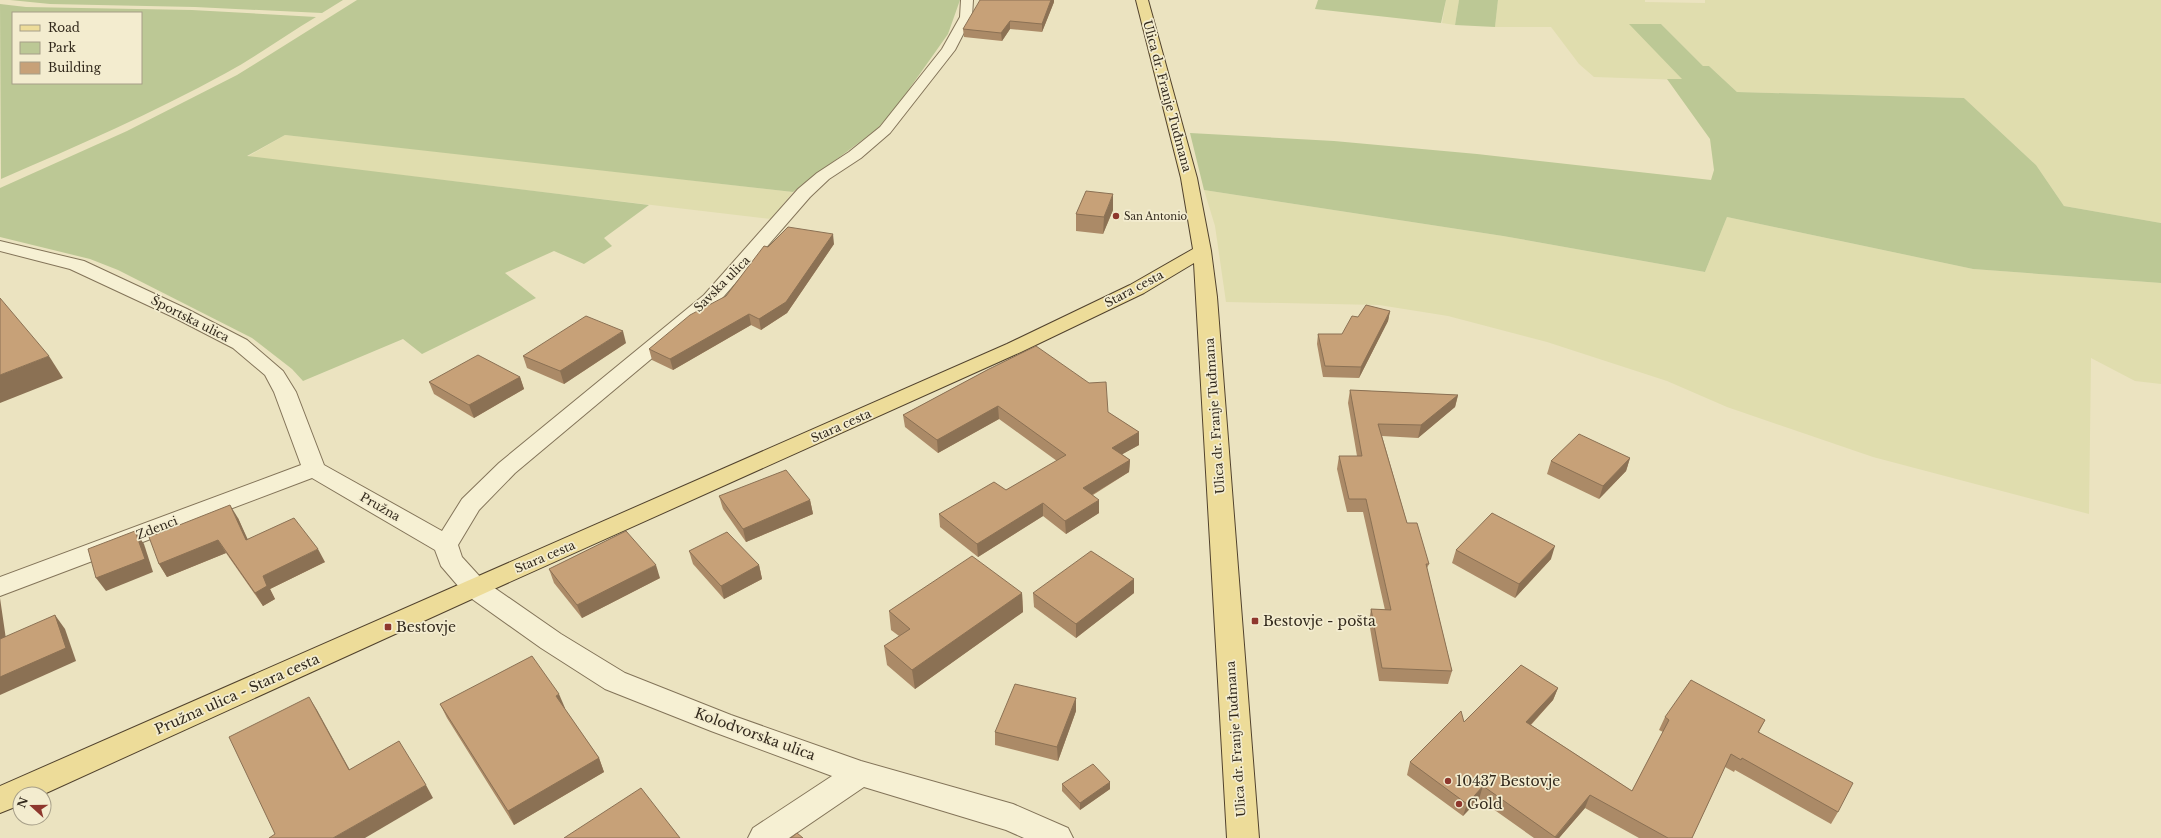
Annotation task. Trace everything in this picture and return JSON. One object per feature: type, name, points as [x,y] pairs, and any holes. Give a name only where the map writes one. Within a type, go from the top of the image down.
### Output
[{"type":"main road","name":"Ulica dr. Franje Tuđmana","points":[[1142,0],[1189,178],[1202,251],[1207,297],[1243,838]]},
{"type":"main road","name":"Stara cesta","points":[[474,587],[1014,348],[1137,289],[1202,251]]},
{"type":"main road","name":"Pružna ulica - Stara cesta","points":[[0,800],[474,587]]},
{"type":"street","name":"Savska ulica","points":[[446,544],[470,505],[507,468],[711,299],[804,193],[823,176],[856,155],[885,130],[948,50],[966,17],[967,0]]},
{"type":"street","name":"Športska ulica","points":[[0,246],[77,265],[180,313],[240,344],[273,371],[285,392],[314,469]]},
{"type":"street","name":"Pružna","points":[[314,469],[446,544]]},
{"type":"street","name":"Zdenci","points":[[0,587],[314,469]]},
{"type":"street","name":"Kolodvorska ulica","points":[[446,544],[450,560],[474,587],[551,641],[615,681],[721,723],[860,773],[1013,818],[1057,838]]},
{"type":"street","points":[[764,838],[860,773]]},
{"type":"shaded area","points":[[1446,0],[1459,0],[1455,25],[1442,23]]},
{"type":"shaded area","points":[[1498,0],[1645,0],[1645,2],[1705,3],[1705,0],[2161,0],[2161,223],[2064,206],[2036,165],[1964,98],[1737,92],[1709,66],[1703,66],[1661,24],[1683,80],[1594,77],[1579,64],[1551,27],[1495,27]]},
{"type":"shaded area","points":[[285,135],[793,192],[771,219],[247,157]]},
{"type":"shaded area","points":[[1204,190],[1503,236],[1705,272],[1727,217],[1973,269],[2161,283],[2161,384],[2135,381],[2091,358],[2089,514],[1873,457],[1727,407],[1667,381],[1547,342],[1448,316],[1379,305],[1226,302],[1215,226]]},
{"type":"green space","points":[[10,0],[343,0],[322,13],[195,7],[50,4]]},
{"type":"green space","points":[[357,0],[960,0],[948,34],[895,109],[877,129],[793,192],[285,135],[247,156],[649,205],[604,238],[612,246],[584,264],[554,251],[505,273],[536,298],[422,354],[403,339],[303,381],[292,369],[252,338],[118,270],[90,259],[0,237],[0,188],[127,131],[237,75]]},
{"type":"green space","points":[[1318,0],[1446,0],[1441,23],[1315,9]]},
{"type":"green space","points":[[1459,0],[1498,0],[1495,27],[1455,25]]},
{"type":"green space","points":[[0,4],[26,7],[192,10],[316,17],[249,60],[198,88],[115,129],[1,179]]},
{"type":"green space","points":[[1629,24],[1661,24],[1703,66],[1709,66],[1737,92],[1964,98],[2036,165],[2064,206],[2161,223],[2161,283],[1973,269],[1727,217],[1705,272],[1503,236],[1204,190],[1190,133],[1334,141],[1477,154],[1711,180],[1714,170],[1710,139],[1667,79],[1682,79]]},
{"type":"building","points":[[980,0],[1051,0],[1042,24],[1010,21],[1001,33],[963,29]]},
{"type":"building","points":[[1086,191],[1113,194],[1104,217],[1076,214]]},
{"type":"building","points":[[788,227],[833,234],[786,302],[759,319],[749,314],[670,359],[649,349],[690,315],[726,296],[764,246],[768,247]]},
{"type":"building","points":[[0,298],[49,356],[0,375]]},
{"type":"building","points":[[1366,305],[1390,311],[1361,367],[1325,366],[1318,334],[1342,334],[1352,316],[1358,317]]},
{"type":"building","points":[[586,316],[623,331],[560,371],[523,356]]},
{"type":"building","points":[[1036,346],[1089,383],[1106,382],[1108,412],[1139,432],[1112,448],[1130,460],[1083,488],[1099,500],[1065,521],[1043,503],[977,544],[939,514],[994,482],[1006,490],[1066,455],[998,406],[937,440],[903,415],[989,369]]},
{"type":"building","points":[[478,355],[520,377],[469,405],[429,382]]},
{"type":"building","points":[[1350,390],[1458,395],[1421,425],[1378,424],[1407,523],[1417,523],[1429,564],[1426,564],[1452,671],[1382,668],[1371,609],[1391,610],[1366,499],[1349,499],[1339,456],[1362,456]]},
{"type":"building","points":[[1579,434],[1630,458],[1603,486],[1551,461]]},
{"type":"building","points":[[786,470],[810,500],[743,529],[719,496]]},
{"type":"building","points":[[230,505],[246,540],[294,518],[318,549],[263,576],[267,586],[255,593],[218,540],[159,564],[149,537]]},
{"type":"building","points":[[1492,513],[1555,546],[1519,584],[1456,550]]},
{"type":"building","points":[[135,531],[145,559],[96,578],[88,549]]},
{"type":"building","points":[[626,531],[656,565],[577,605],[549,569]]},
{"type":"building","points":[[727,532],[759,565],[721,586],[689,551]]},
{"type":"building","points":[[1091,551],[1134,579],[1076,624],[1033,593]]},
{"type":"building","points":[[972,556],[1022,593],[912,670],[884,646],[910,629],[889,611]]},
{"type":"building","points":[[55,615],[66,648],[0,677],[0,639]]},
{"type":"building","points":[[532,656],[559,694],[556,696],[599,758],[508,811],[440,704]]},
{"type":"building","points":[[1521,665],[1558,688],[1526,722],[1632,791],[1669,720],[1665,717],[1691,680],[1765,720],[1758,732],[1853,783],[1838,812],[1742,758],[1741,760],[1731,754],[1692,838],[1668,838],[1590,795],[1555,837],[1483,786],[1467,804],[1410,762],[1461,711],[1464,722]]},
{"type":"building","points":[[1015,684],[1076,698],[1057,747],[995,732]]},
{"type":"building","points":[[309,697],[349,770],[399,741],[426,785],[333,838],[269,838],[275,834],[229,737]]},
{"type":"building","points":[[1093,764],[1110,782],[1080,803],[1062,784]]},
{"type":"building","points":[[641,788],[680,838],[564,838]]},
{"type":"building","points":[[797,833],[803,838],[791,838]]},
{"type":"place","name":"San Antonio","points":[[1116,216]]},
{"type":"place","name":"Bestovje - pošta","points":[[1255,621]]},
{"type":"place","name":"Bestovje","points":[[388,627]]},
{"type":"place","name":"10437 Bestovje","points":[[1448,781]]},
{"type":"place","name":"Gold","points":[[1459,804]]}]
